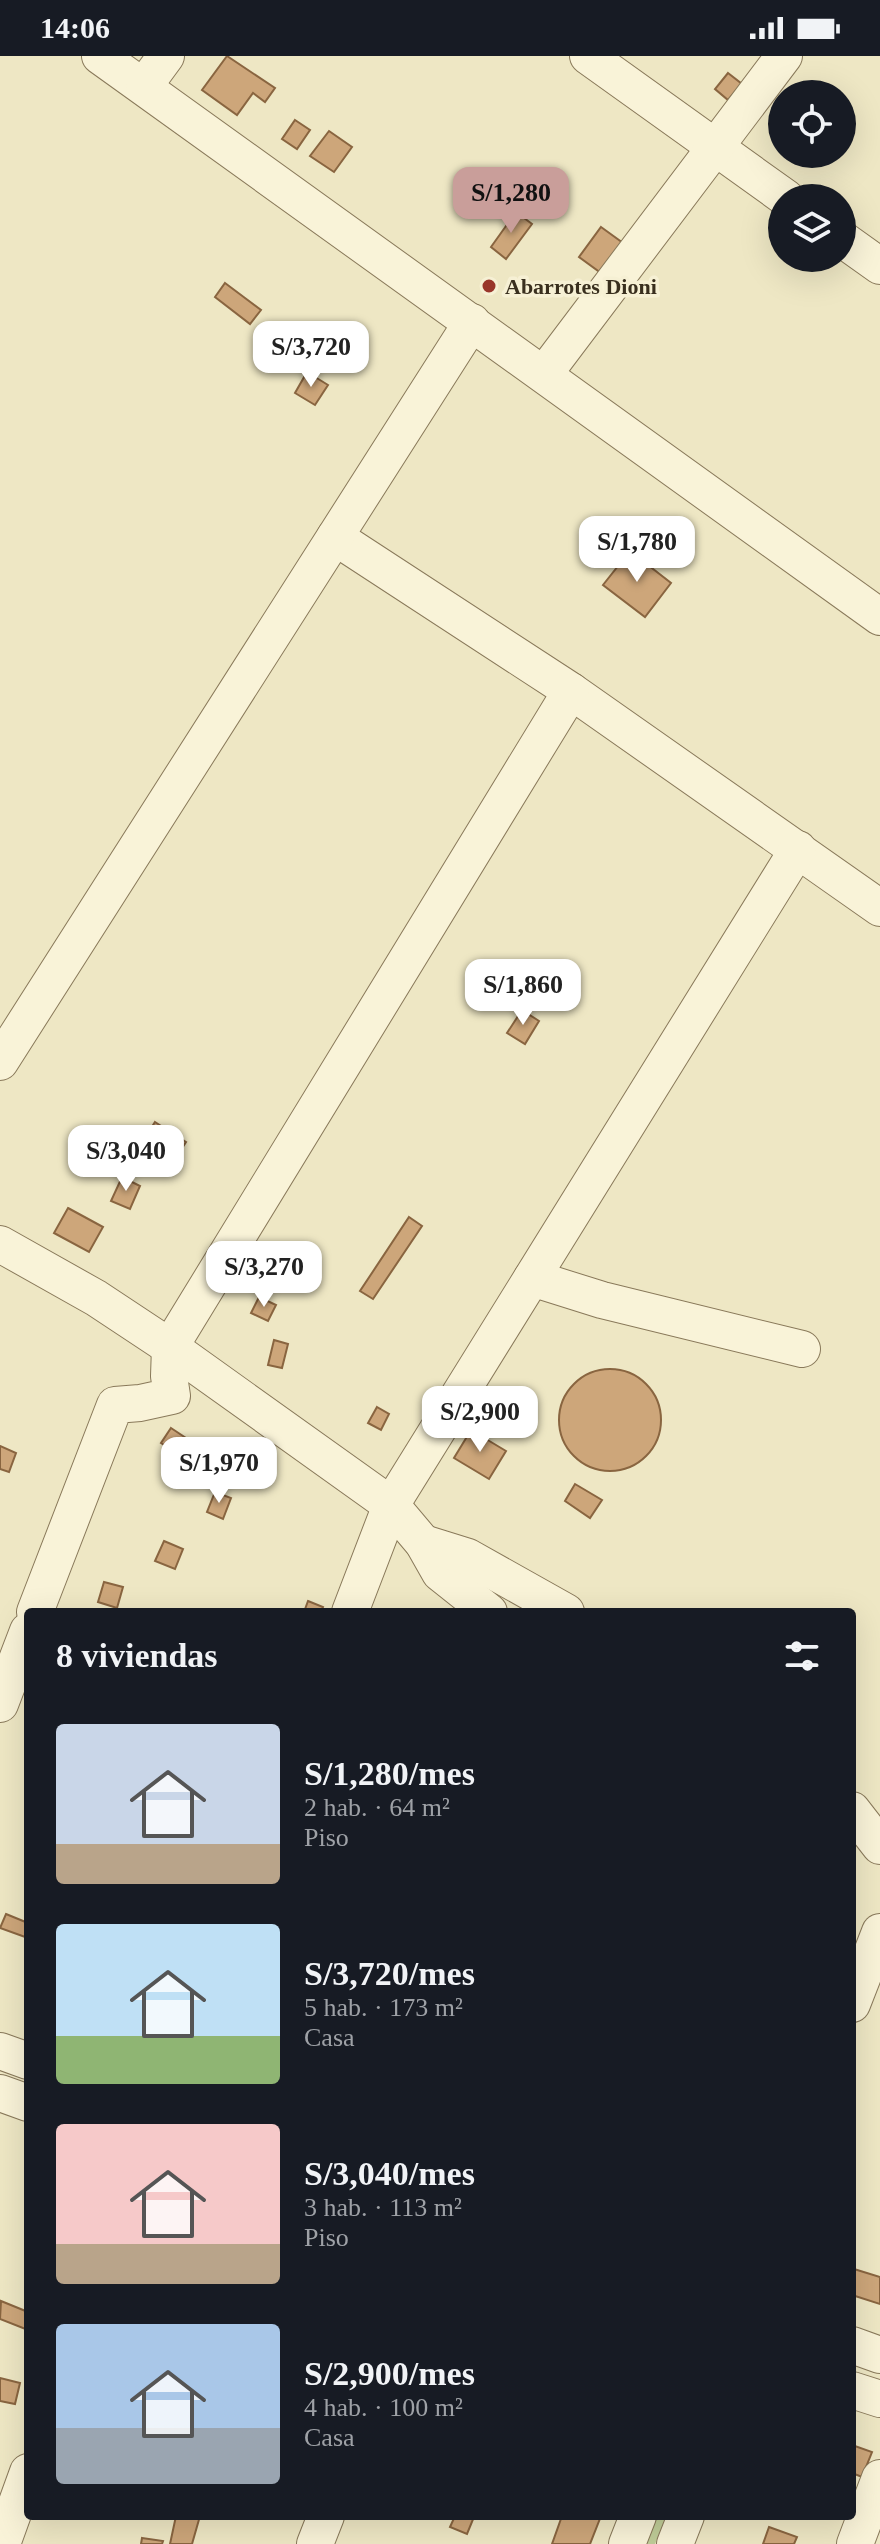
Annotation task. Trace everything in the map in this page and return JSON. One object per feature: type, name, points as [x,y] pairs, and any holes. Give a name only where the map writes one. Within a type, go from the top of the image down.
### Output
[{"type":"street","points":[[100,56],[880,617]]},
{"type":"street","points":[[144,86],[166,56]]},
{"type":"street","points":[[588,56],[768,185]]},
{"type":"street","points":[[544,374],[784,56]]},
{"type":"street","points":[[856,249],[880,266]]},
{"type":"street","points":[[0,1062],[472,322]]},
{"type":"street","points":[[335,537],[571,691],[880,908]]},
{"type":"street","points":[[37,1608],[115,1405],[172,1396],[170,1347],[571,691]]},
{"type":"street","points":[[352,1608],[391,1505],[798,849]]},
{"type":"street","points":[[0,1244],[96,1298],[170,1347],[391,1505],[431,1558],[485,1608]]},
{"type":"street","points":[[532,1278],[602,1300],[802,1349]]},
{"type":"street","points":[[431,1558],[468,1557],[559,1608]]},
{"type":"street","points":[[0,1704],[24,1641]]},
{"type":"street","points":[[856,1815],[880,1846]]},
{"type":"street","points":[[856,1847],[880,1862]]},
{"type":"street","points":[[856,1994],[880,1932]]},
{"type":"street","points":[[0,2051],[24,2060]]},
{"type":"street","points":[[0,2093],[24,2102]]},
{"type":"street","points":[[856,2346],[880,2355]]},
{"type":"street","points":[[856,2391],[880,2399]]},
{"type":"street","points":[[855,2544],[880,2478]]},
{"type":"street","points":[[2,2544],[24,2483]]},
{"type":"street","points":[[315,2544],[324,2520]]},
{"type":"street","points":[[627,2544],[636,2520]]},
{"type":"street","points":[[675,2544],[684,2520]]},
{"type":"green space","points":[[654,2520],[664,2520],[655,2544],[645,2544]]},
{"type":"building","points":[[227,56],[275,88],[265,102],[253,93],[237,115],[202,90]]},
{"type":"building","points":[[728,73],[742,84],[728,100],[715,89]]},
{"type":"building","points":[[295,120],[310,130],[297,149],[282,139]]},
{"type":"building","points":[[329,131],[352,147],[334,172],[310,156]]},
{"type":"building","points":[[516,212],[532,224],[506,259],[491,247]]},
{"type":"building","points":[[601,227],[623,243],[601,273],[579,257]]},
{"type":"building","points":[[225,283],[261,310],[250,324],[215,297]]},
{"type":"building","points":[[306,324],[334,345],[319,365],[291,344]]},
{"type":"building","points":[[307,372],[328,385],[315,405],[295,393]]},
{"type":"building","points":[[630,551],[671,583],[645,617],[603,585]]},
{"type":"building","points":[[522,1010],[539,1021],[525,1044],[507,1033]]},
{"type":"building","points":[[155,1122],[186,1142],[166,1173],[135,1154]]},
{"type":"building","points":[[122,1177],[140,1186],[130,1209],[111,1201]]},
{"type":"building","points":[[68,1208],[103,1227],[89,1252],[54,1233]]},
{"type":"building","points":[[409,1217],[422,1226],[373,1299],[360,1291]]},
{"type":"building","points":[[259,1297],[276,1305],[268,1321],[251,1313]]},
{"type":"building","points":[[274,1340],[288,1344],[282,1368],[268,1365]]},
{"type":"building","points":[[610,1369],[629,1373],[646,1384],[657,1401],[661,1420],[657,1439],[646,1456],[629,1467],[610,1471],[591,1467],[574,1456],[563,1439],[559,1420],[563,1401],[574,1384],[591,1373]]},
{"type":"building","points":[[377,1407],[389,1414],[381,1430],[368,1423]]},
{"type":"building","points":[[171,1428],[192,1442],[183,1457],[161,1443]]},
{"type":"building","points":[[471,1430],[506,1451],[489,1479],[454,1458]]},
{"type":"building","points":[[0,1446],[16,1453],[9,1472],[0,1469]]},
{"type":"building","points":[[575,1484],[602,1500],[590,1518],[565,1501]]},
{"type":"building","points":[[215,1492],[231,1498],[223,1519],[207,1512]]},
{"type":"building","points":[[164,1541],[183,1549],[175,1569],[155,1561]]},
{"type":"building","points":[[104,1582],[123,1587],[117,1608],[98,1602]]},
{"type":"building","points":[[308,1601],[323,1607],[323,1608],[305,1608]]},
{"type":"building","points":[[6,1914],[24,1921],[24,1937],[0,1928]]},
{"type":"building","points":[[856,2270],[880,2277],[880,2304],[856,2296]]},
{"type":"building","points":[[1,2301],[24,2310],[24,2328],[0,2319]]},
{"type":"building","points":[[0,2378],[20,2383],[15,2404],[0,2401]]},
{"type":"building","points":[[856,2446],[872,2452],[862,2477],[856,2475]]},
{"type":"building","points":[[175,2520],[199,2520],[192,2544],[170,2544]]},
{"type":"building","points":[[453,2520],[473,2520],[467,2534],[450,2527]]},
{"type":"building","points":[[561,2520],[599,2520],[590,2544],[552,2544]]},
{"type":"building","points":[[769,2527],[797,2537],[794,2544],[763,2544]]},
{"type":"building","points":[[142,2538],[163,2541],[162,2544],[141,2544]]},
{"type":"place","name":"Abarrotes Dioni","points":[[489,286]]}]
